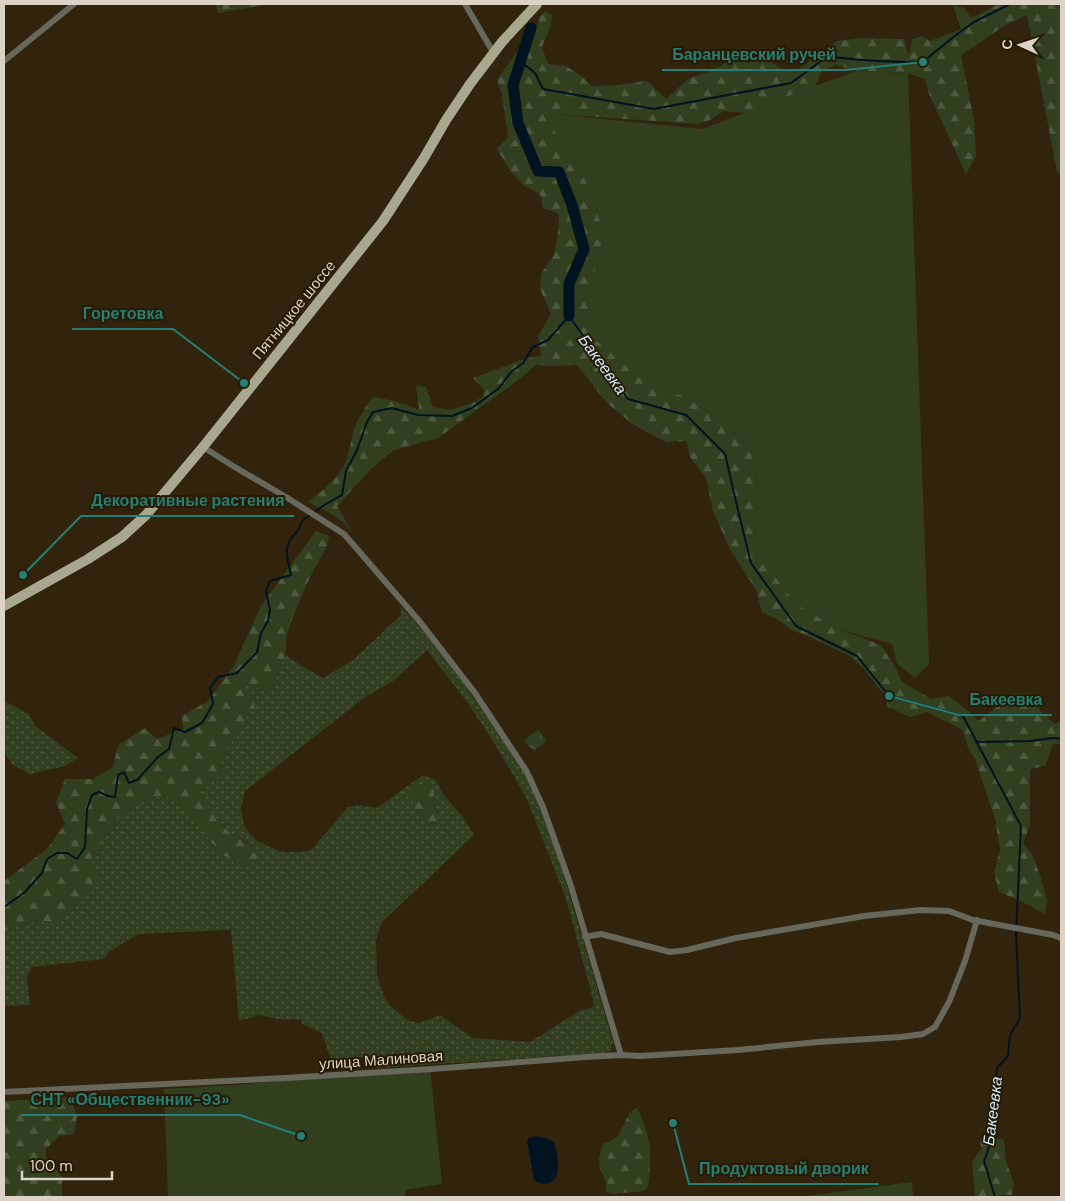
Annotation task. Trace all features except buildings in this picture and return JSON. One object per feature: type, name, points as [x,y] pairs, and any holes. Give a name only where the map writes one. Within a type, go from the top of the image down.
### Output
[{"type":"main road","name":"Пятницкое шоссе","points":[[4,606],[88,559],[129,531],[146,516],[204,447],[383,221],[470,84],[493,52],[537,4]]},
{"type":"street","points":[[4,61],[74,4]]},
{"type":"street","points":[[465,4],[493,52]]},
{"type":"street","points":[[204,447],[344,534],[421,622],[475,693],[527,772],[543,807],[571,886],[621,1055]]},
{"type":"street","points":[[585,937],[601,934],[670,952],[687,950],[736,938],[864,916],[921,910],[949,911],[977,920],[1061,938]]},
{"type":"street","name":"улица Малиновая","points":[[4,1092],[432,1070],[621,1055],[640,1056],[738,1050],[923,1034],[935,1027],[949,1002],[966,961],[977,920]]},
{"type":"green space","points":[[215,4],[270,4],[218,13]]},
{"type":"green space","points":[[999,4],[1061,4],[1061,175],[1057,172],[1027,15],[1007,24],[961,55],[974,120],[976,156],[966,174],[929,94],[925,79],[908,73],[857,71],[836,65],[822,71],[815,86],[746,113],[723,111],[710,120],[697,124],[554,114],[556,137],[590,188],[604,235],[587,302],[654,389],[681,395],[718,417],[752,452],[759,492],[754,548],[841,630],[881,645],[902,682],[931,699],[949,696],[979,721],[1013,694],[1033,693],[1041,712],[1055,724],[1061,721],[1061,744],[1053,744],[1045,766],[1030,769],[1030,825],[1023,844],[1032,854],[1041,878],[1047,901],[1045,914],[999,892],[994,872],[1000,850],[995,819],[963,730],[927,712],[910,717],[888,707],[885,696],[864,669],[850,656],[790,629],[780,621],[762,612],[756,590],[730,549],[713,511],[706,478],[690,457],[686,441],[667,442],[631,423],[607,403],[577,365],[536,365],[438,438],[394,450],[371,469],[337,506],[353,534],[343,522],[308,502],[340,472],[348,455],[356,424],[373,397],[395,401],[419,410],[416,386],[426,387],[433,407],[450,410],[483,397],[484,390],[473,378],[521,360],[541,355],[538,336],[551,314],[540,289],[541,274],[554,255],[559,214],[543,208],[540,194],[523,185],[509,169],[497,149],[508,137],[502,95],[497,80],[510,61],[536,31],[539,18],[545,11],[552,15],[550,28],[542,47],[548,64],[566,66],[592,86],[647,81],[666,99],[689,78],[707,73],[733,59],[748,63],[766,58],[781,69],[799,69],[837,41],[861,38],[904,39],[909,56],[912,39],[922,36],[930,41],[961,29],[953,5],[964,8],[971,18]]},
{"type":"green space","points":[[857,71],[908,73],[929,664],[915,678],[897,664],[892,644],[841,630],[795,604],[754,548],[759,492],[752,452],[718,417],[681,395],[655,390],[593,338],[587,302],[604,235],[590,188],[556,137],[554,114],[702,129]]},
{"type":"green space","points":[[316,531],[329,536],[327,546],[310,577],[295,612],[287,634],[285,655],[272,688],[261,690],[248,683],[244,689],[251,696],[255,707],[230,741],[221,760],[224,772],[199,791],[209,810],[229,832],[262,853],[248,867],[223,855],[183,808],[164,795],[142,802],[118,816],[91,858],[98,878],[77,907],[56,924],[35,922],[4,931],[4,881],[47,849],[65,824],[56,803],[65,779],[93,779],[113,767],[118,745],[145,728],[157,739],[183,729],[182,716],[208,701],[234,665],[261,606]]},
{"type":"green space","points":[[401,607],[423,630],[466,686],[525,774],[548,825],[563,873],[613,1042],[611,1051],[378,1068],[364,1057],[355,1058],[339,1070],[332,1063],[322,1033],[302,1024],[302,1020],[283,1020],[259,1015],[239,1021],[231,930],[139,934],[110,951],[104,959],[32,967],[27,977],[30,1005],[4,1006],[4,931],[35,922],[56,924],[91,858],[118,816],[142,802],[164,795],[183,808],[202,831],[249,844],[229,832],[209,810],[199,791],[215,780],[221,760],[240,725],[243,689],[248,682],[261,690],[272,688],[285,655],[323,678],[353,660],[401,615]],"holes":[[[427,650],[467,702],[526,797],[565,896],[591,991],[594,1006],[581,1010],[530,1042],[473,1038],[440,1015],[419,1023],[407,1020],[385,999],[377,975],[376,940],[382,922],[474,835],[462,816],[442,793],[436,780],[423,775],[377,808],[359,805],[348,807],[311,850],[303,852],[281,852],[256,840],[244,826],[241,809],[245,791],[368,695],[393,681]],[[435,792],[433,800],[438,812],[427,824],[425,817],[414,808]]]},
{"type":"green space","points":[[4,699],[6,702],[29,714],[35,726],[78,758],[65,766],[30,774],[13,765],[4,752]]},
{"type":"green space","points":[[538,730],[547,741],[533,751],[524,740]]},
{"type":"green space","points":[[421,782],[434,785],[434,802],[438,816],[434,824],[427,824],[425,817],[414,808],[411,795],[412,788]]},
{"type":"green space","points":[[430,1067],[442,1184],[405,1190],[405,1197],[168,1197],[164,1089],[236,1085]]},
{"type":"green space","points":[[71,1097],[77,1117],[74,1134],[59,1136],[46,1149],[46,1157],[62,1177],[62,1197],[4,1197],[4,1101]]},
{"type":"green space","points":[[637,1108],[642,1118],[650,1147],[648,1187],[644,1191],[613,1194],[606,1192],[606,1182],[600,1169],[599,1157],[603,1143],[611,1141],[618,1136],[630,1112]]},
{"type":"green space","points":[[989,1136],[1004,1140],[1006,1161],[1014,1184],[1012,1195],[975,1197],[972,1162],[981,1149],[980,1140]]},
{"type":"green space","points":[[912,1182],[913,1197],[807,1197],[807,1196]]},
{"type":"water","points":[[536,1136],[554,1142],[555,1146],[558,1170],[553,1180],[547,1184],[534,1180],[527,1141],[529,1138]]},
{"type":"waterway","points":[[520,61],[535,73],[543,89],[654,109],[791,83],[828,56],[875,61],[923,62],[974,22],[1010,4]]},
{"type":"waterway","points":[[531,28],[513,85],[518,123],[538,171],[559,172],[572,205],[584,249],[569,284],[569,316]]},
{"type":"waterway","name":"Бакеевка","points":[[314,512],[342,495],[346,471],[373,412],[392,408],[418,415],[452,416],[472,408],[499,388],[511,372],[523,363],[533,347],[548,340],[569,316],[628,399],[686,415],[725,454],[751,563],[796,626],[857,656],[889,696],[963,716],[1021,826],[1016,935],[1020,1018],[1010,1035],[1008,1056],[997,1068],[990,1124],[990,1145],[984,1161],[995,1197]]},
{"type":"waterway","points":[[4,907],[25,892],[42,873],[47,859],[57,853],[67,853],[77,859],[85,847],[87,809],[92,795],[99,792],[115,797],[118,775],[124,772],[129,783],[137,780],[158,757],[169,749],[174,728],[185,732],[202,723],[213,704],[210,688],[218,677],[237,673],[257,652],[261,633],[268,621],[270,610],[266,591],[270,581],[291,575],[287,558],[289,542],[302,521],[310,515]]},
{"type":"waterway","points":[[976,742],[1061,739]]},
{"type":"place","name":"Баранцевский ручей","points":[[923,62]]},
{"type":"place","name":"Горетовка","points":[[244,383]]},
{"type":"place","name":"Декоративные растения","points":[[23,575]]},
{"type":"place","name":"Бакеевка","points":[[889,696]]},
{"type":"place","name":"Продуктовый дворик","points":[[673,1123]]},
{"type":"place","name":"СНТ «Общественник-93»","points":[[301,1136]]}]
